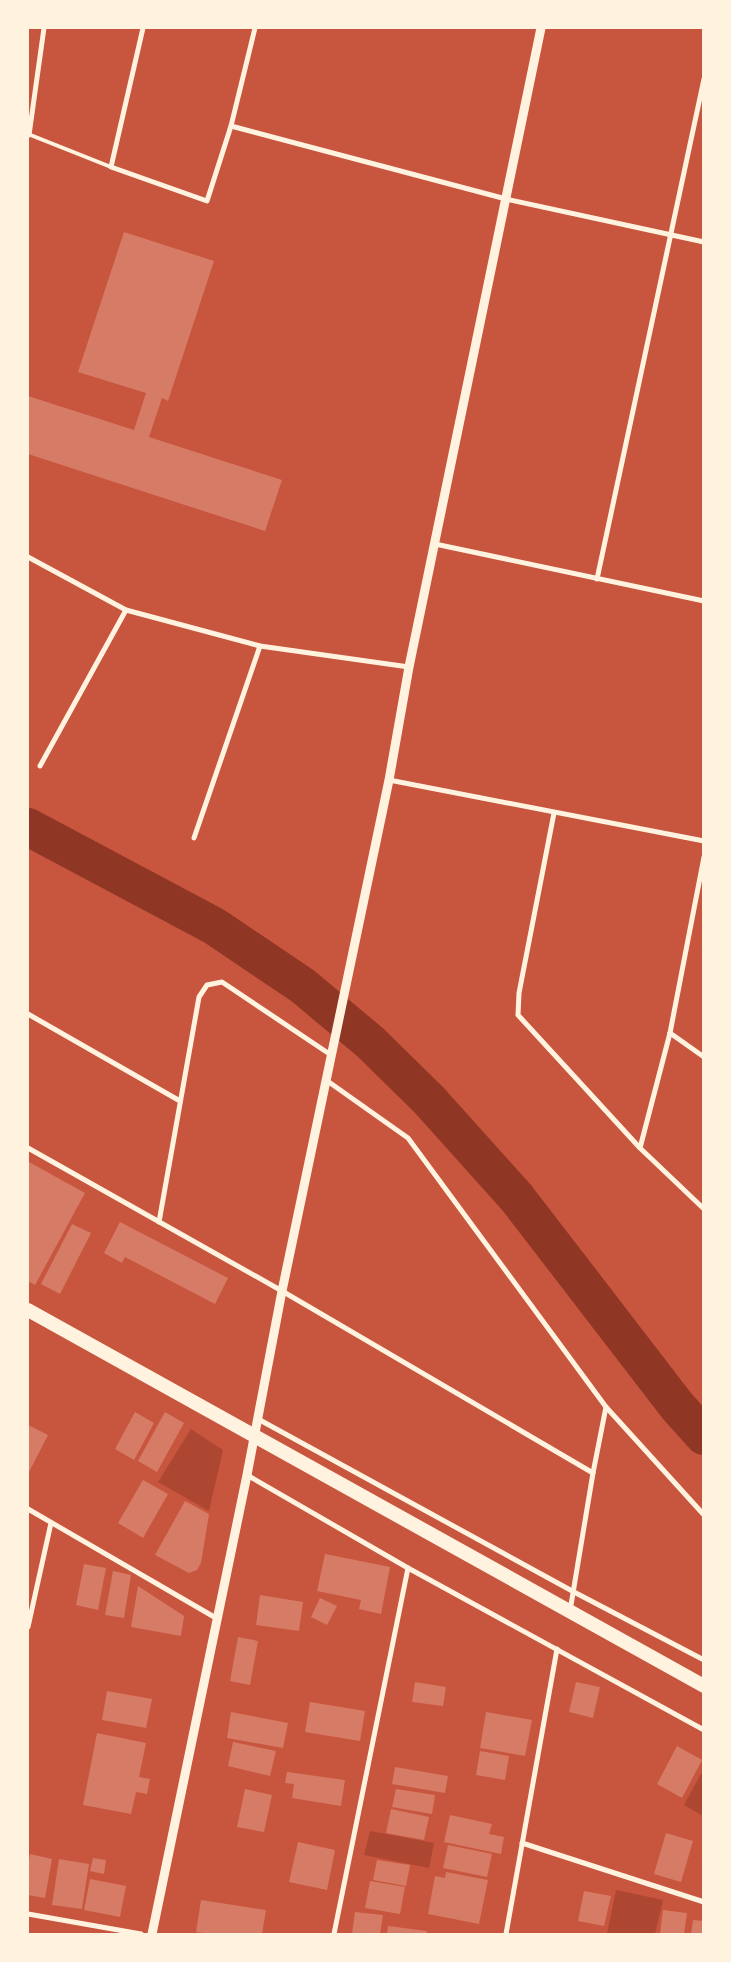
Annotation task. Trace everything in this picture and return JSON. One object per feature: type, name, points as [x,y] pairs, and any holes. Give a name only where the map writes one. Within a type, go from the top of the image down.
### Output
[{"type":"highway","points":[[28,1310],[253,1437],[704,1686]]},
{"type":"street","points":[[28,135],[44,28]]},
{"type":"street","points":[[143,28],[111,167],[207,201],[231,126],[255,28]]},
{"type":"street","points":[[152,1934],[247,1475],[282,1291],[389,780],[409,667],[541,28]]},
{"type":"street","points":[[596,579],[704,79]]},
{"type":"street","points":[[231,126],[506,198],[704,242]]},
{"type":"street","points":[[435,544],[704,602]]},
{"type":"street","points":[[28,557],[126,610],[260,646],[409,667]]},
{"type":"street","points":[[40,766],[126,610]]},
{"type":"street","points":[[194,838],[260,646]]},
{"type":"street","points":[[389,780],[704,841]]},
{"type":"street","points":[[554,813],[519,993],[518,1015],[640,1148],[704,1209]]},
{"type":"street","points":[[640,1148],[670,1033],[704,857]]},
{"type":"street","points":[[159,1222],[198,997],[207,985],[222,982],[332,1051]]},
{"type":"street","points":[[28,1014],[180,1101]]},
{"type":"street","points":[[670,1033],[704,1057]]},
{"type":"street","points":[[326,1080],[408,1138],[606,1407],[704,1515]]},
{"type":"street","points":[[28,1148],[282,1291],[593,1473]]},
{"type":"street","points":[[570,1611],[606,1407]]},
{"type":"street","points":[[257,1418],[574,1592],[704,1660]]},
{"type":"street","points":[[247,1475],[408,1568],[704,1730]]},
{"type":"street","points":[[28,1509],[216,1618]]},
{"type":"street","points":[[28,1627],[51,1523]]},
{"type":"street","points":[[334,1934],[408,1568]]},
{"type":"street","points":[[506,1934],[557,1649]]},
{"type":"street","points":[[522,1843],[704,1902]]},
{"type":"street","points":[[28,1914],[141,1934]]},
{"type":"lane","points":[[28,135],[111,167]]},
{"type":"shaded area","points":[[191,1429],[223,1450],[209,1511],[158,1482]]},
{"type":"shaded area","points":[[703,1770],[703,1816],[684,1805]]},
{"type":"shaded area","points":[[370,1831],[434,1843],[429,1868],[364,1855]]},
{"type":"shaded area","points":[[616,1890],[663,1900],[655,1934],[607,1934]]},
{"type":"building","points":[[124,232],[214,261],[168,401],[162,398],[149,437],[282,480],[265,531],[28,454],[28,396],[134,430],[146,393],[78,372]]},
{"type":"building","points":[[29,1162],[85,1193],[35,1285],[28,1281]]},
{"type":"building","points":[[120,1222],[228,1278],[215,1304],[125,1257],[122,1263],[104,1253]]},
{"type":"building","points":[[72,1224],[91,1233],[60,1294],[41,1284]]},
{"type":"building","points":[[135,1412],[154,1423],[134,1460],[115,1449]]},
{"type":"building","points":[[165,1412],[184,1423],[157,1472],[138,1461]]},
{"type":"building","points":[[28,1425],[48,1435],[28,1474]]},
{"type":"building","points":[[143,1480],[168,1494],[143,1538],[118,1523]]},
{"type":"building","points":[[185,1501],[209,1514],[201,1563],[197,1570],[189,1573],[155,1555]]},
{"type":"building","points":[[325,1554],[390,1567],[381,1614],[359,1609],[361,1600],[317,1591]]},
{"type":"building","points":[[84,1564],[106,1568],[98,1610],[76,1605]]},
{"type":"building","points":[[113,1571],[131,1575],[124,1618],[105,1615]]},
{"type":"building","points":[[138,1586],[184,1616],[181,1636],[131,1627]]},
{"type":"building","points":[[260,1595],[303,1602],[299,1631],[256,1625]]},
{"type":"building","points":[[320,1598],[337,1606],[327,1625],[311,1617]]},
{"type":"building","points":[[238,1637],[258,1641],[250,1685],[230,1681]]},
{"type":"building","points":[[415,1682],[446,1687],[443,1706],[412,1702]]},
{"type":"building","points":[[576,1682],[600,1687],[593,1718],[569,1712]]},
{"type":"building","points":[[107,1691],[152,1699],[146,1728],[102,1720]]},
{"type":"building","points":[[310,1702],[365,1711],[360,1741],[305,1732]]},
{"type":"building","points":[[231,1712],[288,1723],[283,1748],[227,1738]]},
{"type":"building","points":[[486,1712],[532,1720],[525,1756],[480,1748]]},
{"type":"building","points":[[97,1733],[146,1743],[139,1777],[150,1779],[147,1794],[136,1792],[131,1814],[83,1805]]},
{"type":"building","points":[[233,1742],[276,1751],[270,1776],[228,1766]]},
{"type":"building","points":[[677,1746],[702,1760],[682,1798],[657,1784]]},
{"type":"building","points":[[480,1751],[509,1756],[505,1780],[476,1775]]},
{"type":"building","points":[[395,1767],[448,1776],[445,1793],[392,1784]]},
{"type":"building","points":[[287,1772],[345,1780],[341,1806],[292,1798],[294,1784],[285,1783]]},
{"type":"building","points":[[245,1789],[272,1795],[264,1832],[237,1827]]},
{"type":"building","points":[[396,1789],[435,1795],[432,1814],[392,1807]]},
{"type":"building","points":[[391,1809],[429,1817],[424,1840],[386,1833]]},
{"type":"building","points":[[450,1815],[492,1824],[489,1834],[504,1837],[501,1854],[444,1842]]},
{"type":"building","points":[[666,1833],[693,1841],[681,1882],[654,1874]]},
{"type":"building","points":[[298,1842],[335,1850],[327,1890],[289,1882]]},
{"type":"building","points":[[448,1845],[492,1854],[487,1877],[443,1868]]},
{"type":"building","points":[[30,1854],[52,1859],[45,1898],[28,1895]]},
{"type":"building","points":[[93,1858],[106,1860],[104,1874],[90,1871]]},
{"type":"building","points":[[59,1859],[89,1864],[82,1909],[52,1905]]},
{"type":"building","points":[[377,1860],[410,1865],[406,1886],[373,1880]]},
{"type":"building","points":[[446,1872],[488,1880],[479,1924],[428,1914],[435,1876],[445,1878]]},
{"type":"building","points":[[90,1879],[126,1886],[120,1917],[84,1910]]},
{"type":"building","points":[[370,1881],[405,1887],[400,1914],[365,1908]]},
{"type":"building","points":[[584,1891],[611,1896],[604,1926],[578,1921]]},
{"type":"building","points":[[201,1900],[266,1910],[262,1934],[212,1934],[196,1932]]},
{"type":"building","points":[[663,1910],[687,1913],[684,1934],[660,1934]]},
{"type":"building","points":[[355,1912],[383,1915],[380,1934],[352,1934]]},
{"type":"building","points":[[693,1920],[704,1921],[704,1934],[691,1934]]},
{"type":"building","points":[[388,1926],[427,1931],[426,1934],[387,1934]]},
{"type":"waterway","points":[[28,827],[214,926],[303,986],[371,1043],[429,1100],[517,1198],[677,1406],[704,1436]]}]
